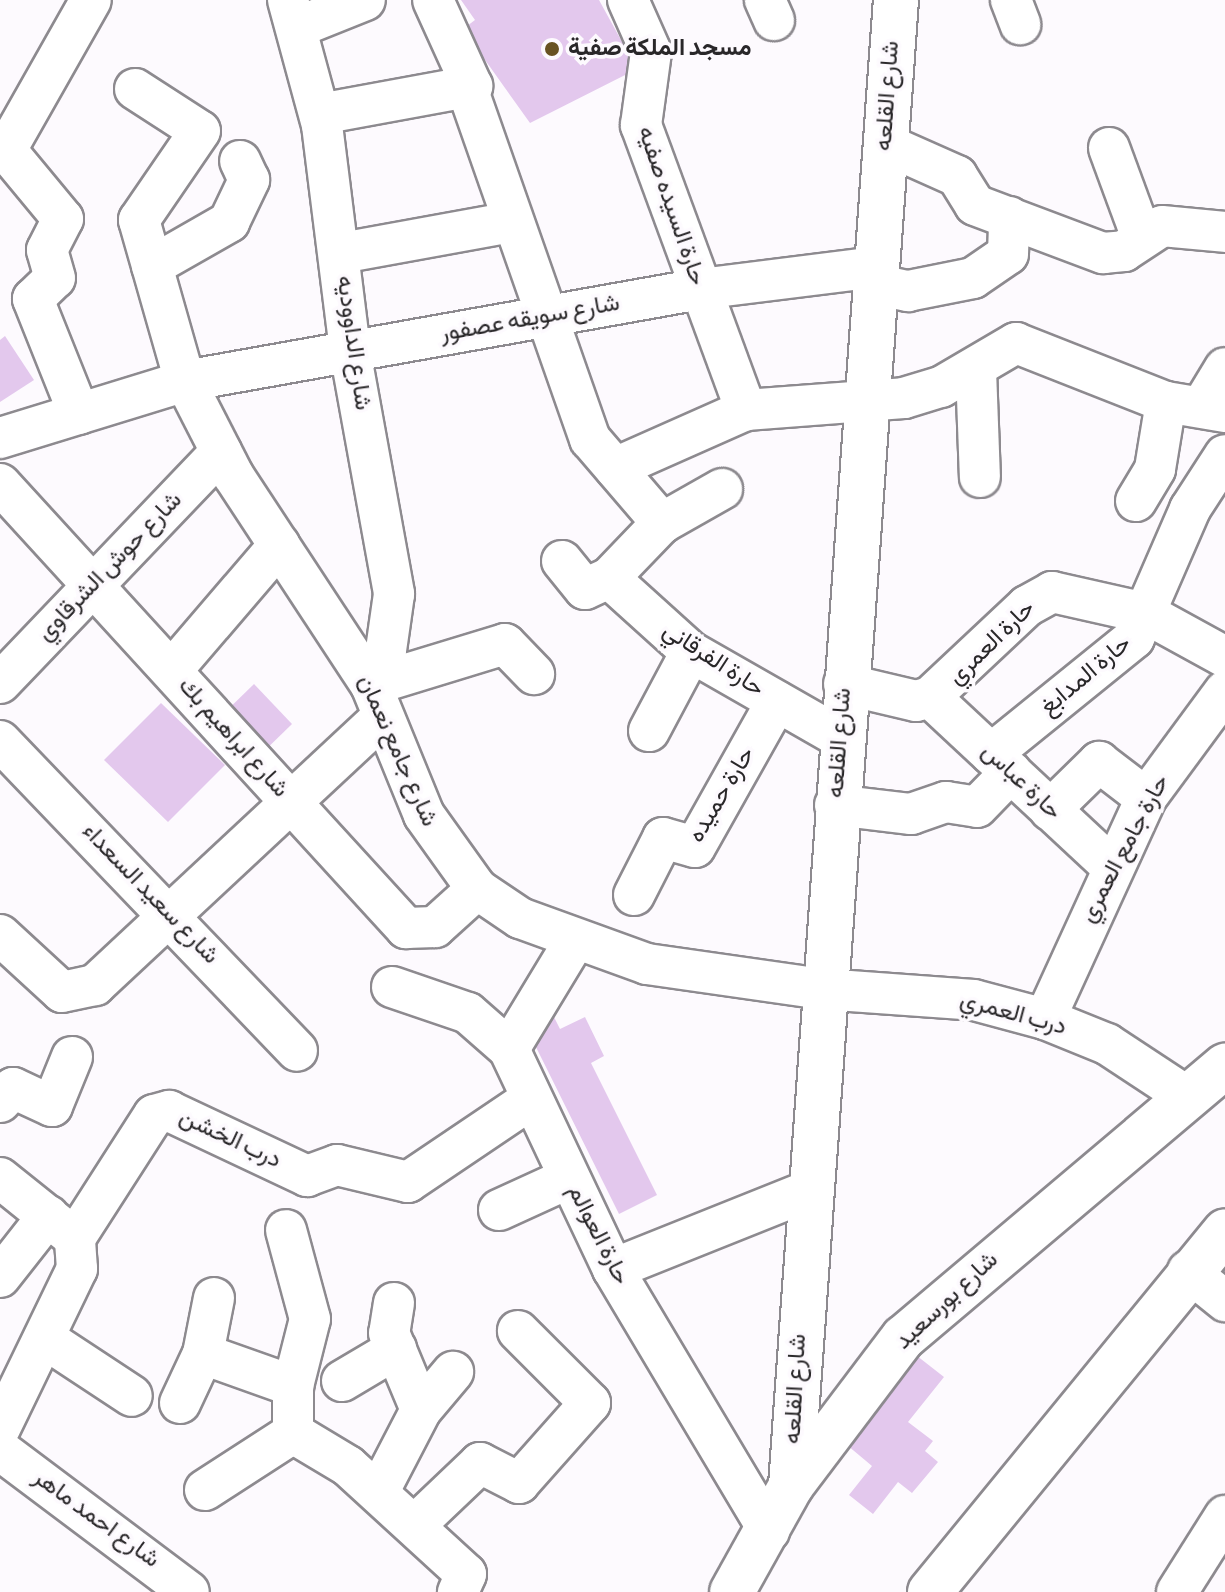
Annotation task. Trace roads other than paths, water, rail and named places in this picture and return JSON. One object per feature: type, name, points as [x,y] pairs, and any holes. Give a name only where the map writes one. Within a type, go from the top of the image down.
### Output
[{"type":"main road","name":"شارع القلعه","points":[[791,1486],[806,1192],[896,0]]},
{"type":"main road","name":"شارع بورسعيد","points":[[732,1592],[769,1531],[791,1486],[903,1338],[1225,1066]]},
{"type":"main road","points":[[930,1592],[1188,1271],[1225,1231]]},
{"type":"street","points":[[79,414],[33,299],[55,278],[47,250],[63,219],[6,150],[91,0]]},
{"type":"street","points":[[293,14],[365,0]]},
{"type":"street","points":[[320,114],[467,88],[473,82],[433,0]]},
{"type":"street","name":"حارة السيده صفيه","points":[[628,0],[651,52],[641,125],[746,410]]},
{"type":"street","name":"شارع الداووديه","points":[[293,14],[320,114],[341,253],[350,351],[394,594],[376,702]]},
{"type":"street","points":[[467,88],[550,315],[590,439],[662,523]]},
{"type":"street","name":"شارع جامع نعمان","points":[[135,89],[200,131],[140,216],[185,381],[221,452],[376,702],[424,815],[477,889],[520,918],[647,964],[822,989]]},
{"type":"street","points":[[885,144],[957,176],[970,201],[1110,255],[1141,235],[1181,223],[1225,232]]},
{"type":"street","points":[[1109,148],[1141,235]]},
{"type":"street","points":[[152,266],[229,222],[249,180],[240,161]]},
{"type":"street","name":"شارع سويقه عصفور","points":[[0,438],[185,381],[700,289],[875,275],[908,291],[973,278],[1008,254],[1009,217]]},
{"type":"street","points":[[341,253],[495,225]]},
{"type":"street","points":[[615,468],[746,410],[866,402],[929,390],[976,370],[1020,342],[1198,407]]},
{"type":"street","points":[[1136,501],[1225,368]]},
{"type":"street","points":[[976,370],[980,477]]},
{"type":"street","name":"شارع حوش الشرقاوي","points":[[0,683],[221,452]]},
{"type":"street","name":"حارة المدابغ","points":[[835,805],[911,814],[946,802],[977,807],[1001,763],[1134,638],[1190,509],[1225,455]]},
{"type":"street","name":"شارع ابراهيم بك","points":[[0,484],[406,928],[435,927],[477,889]]},
{"type":"street","points":[[562,561],[585,589],[609,578],[662,523],[722,489]]},
{"type":"street","points":[[172,670],[279,545]]},
{"type":"street","name":"حارة الفرقاني","points":[[609,578],[691,652],[841,738]]},
{"type":"street","name":"حارة العمري","points":[[844,684],[916,701],[930,697],[1038,597],[1066,592],[1145,613],[1225,657]]},
{"type":"street","points":[[0,935],[49,985],[79,993],[290,802],[376,702],[505,644],[534,674]]},
{"type":"street","points":[[649,731],[691,652]]},
{"type":"street","name":"حارة جامع العمري","points":[[1045,1019],[1146,798],[1225,691]]},
{"type":"street","name":"حارة عباس","points":[[930,697],[1112,867]]},
{"type":"street","name":"حارة حميده","points":[[634,895],[663,838],[695,847],[777,701]]},
{"type":"street","name":"شارع سعيد السعداء","points":[[0,741],[170,912],[297,1051]]},
{"type":"street","points":[[1050,810],[1099,762],[1146,798]]},
{"type":"street","points":[[509,1049],[575,940]]},
{"type":"street","name":"حارة العوالم","points":[[392,987],[468,1013],[509,1049],[613,1269],[769,1531]]},
{"type":"street","name":"درب العمري","points":[[822,989],[974,1000],[1045,1019],[1107,1044],[1186,1096]]},
{"type":"street","points":[[0,1102],[13,1088],[52,1106],[72,1057]]},
{"type":"street","name":"درب الخشن","points":[[0,1428],[77,1269],[62,1227],[146,1123],[162,1111],[307,1176],[337,1165],[408,1182],[531,1099]]},
{"type":"street","points":[[0,1178],[62,1227],[0,1277]]},
{"type":"street","points":[[499,1210],[569,1178]]},
{"type":"street","points":[[613,1269],[806,1192]]},
{"type":"street","points":[[286,1230],[310,1319],[293,1386],[293,1433]]},
{"type":"street","points":[[1188,1271],[1225,1301]]},
{"type":"street","points":[[180,1403],[203,1354],[214,1298]]},
{"type":"street","points":[[394,1303],[387,1326],[421,1410]]},
{"type":"street","points":[[415,1525],[480,1463],[519,1483],[591,1400],[518,1331]]},
{"type":"street","points":[[44,1338],[132,1396]]},
{"type":"street","points":[[342,1381],[396,1349]]},
{"type":"street","points":[[203,1354],[293,1386]]},
{"type":"street","points":[[379,1491],[421,1410],[453,1372]]},
{"type":"street","points":[[205,1490],[293,1433]]},
{"type":"street","points":[[293,1433],[379,1491],[466,1574],[458,1592]]},
{"type":"street","name":"شارع احمد ماهر","points":[[0,1450],[168,1585]]},
{"type":"street","points":[[1177,1592],[1225,1516]]},
{"type":"place","name":"مسجد الملكة صفية","points":[[552,49]]}]
